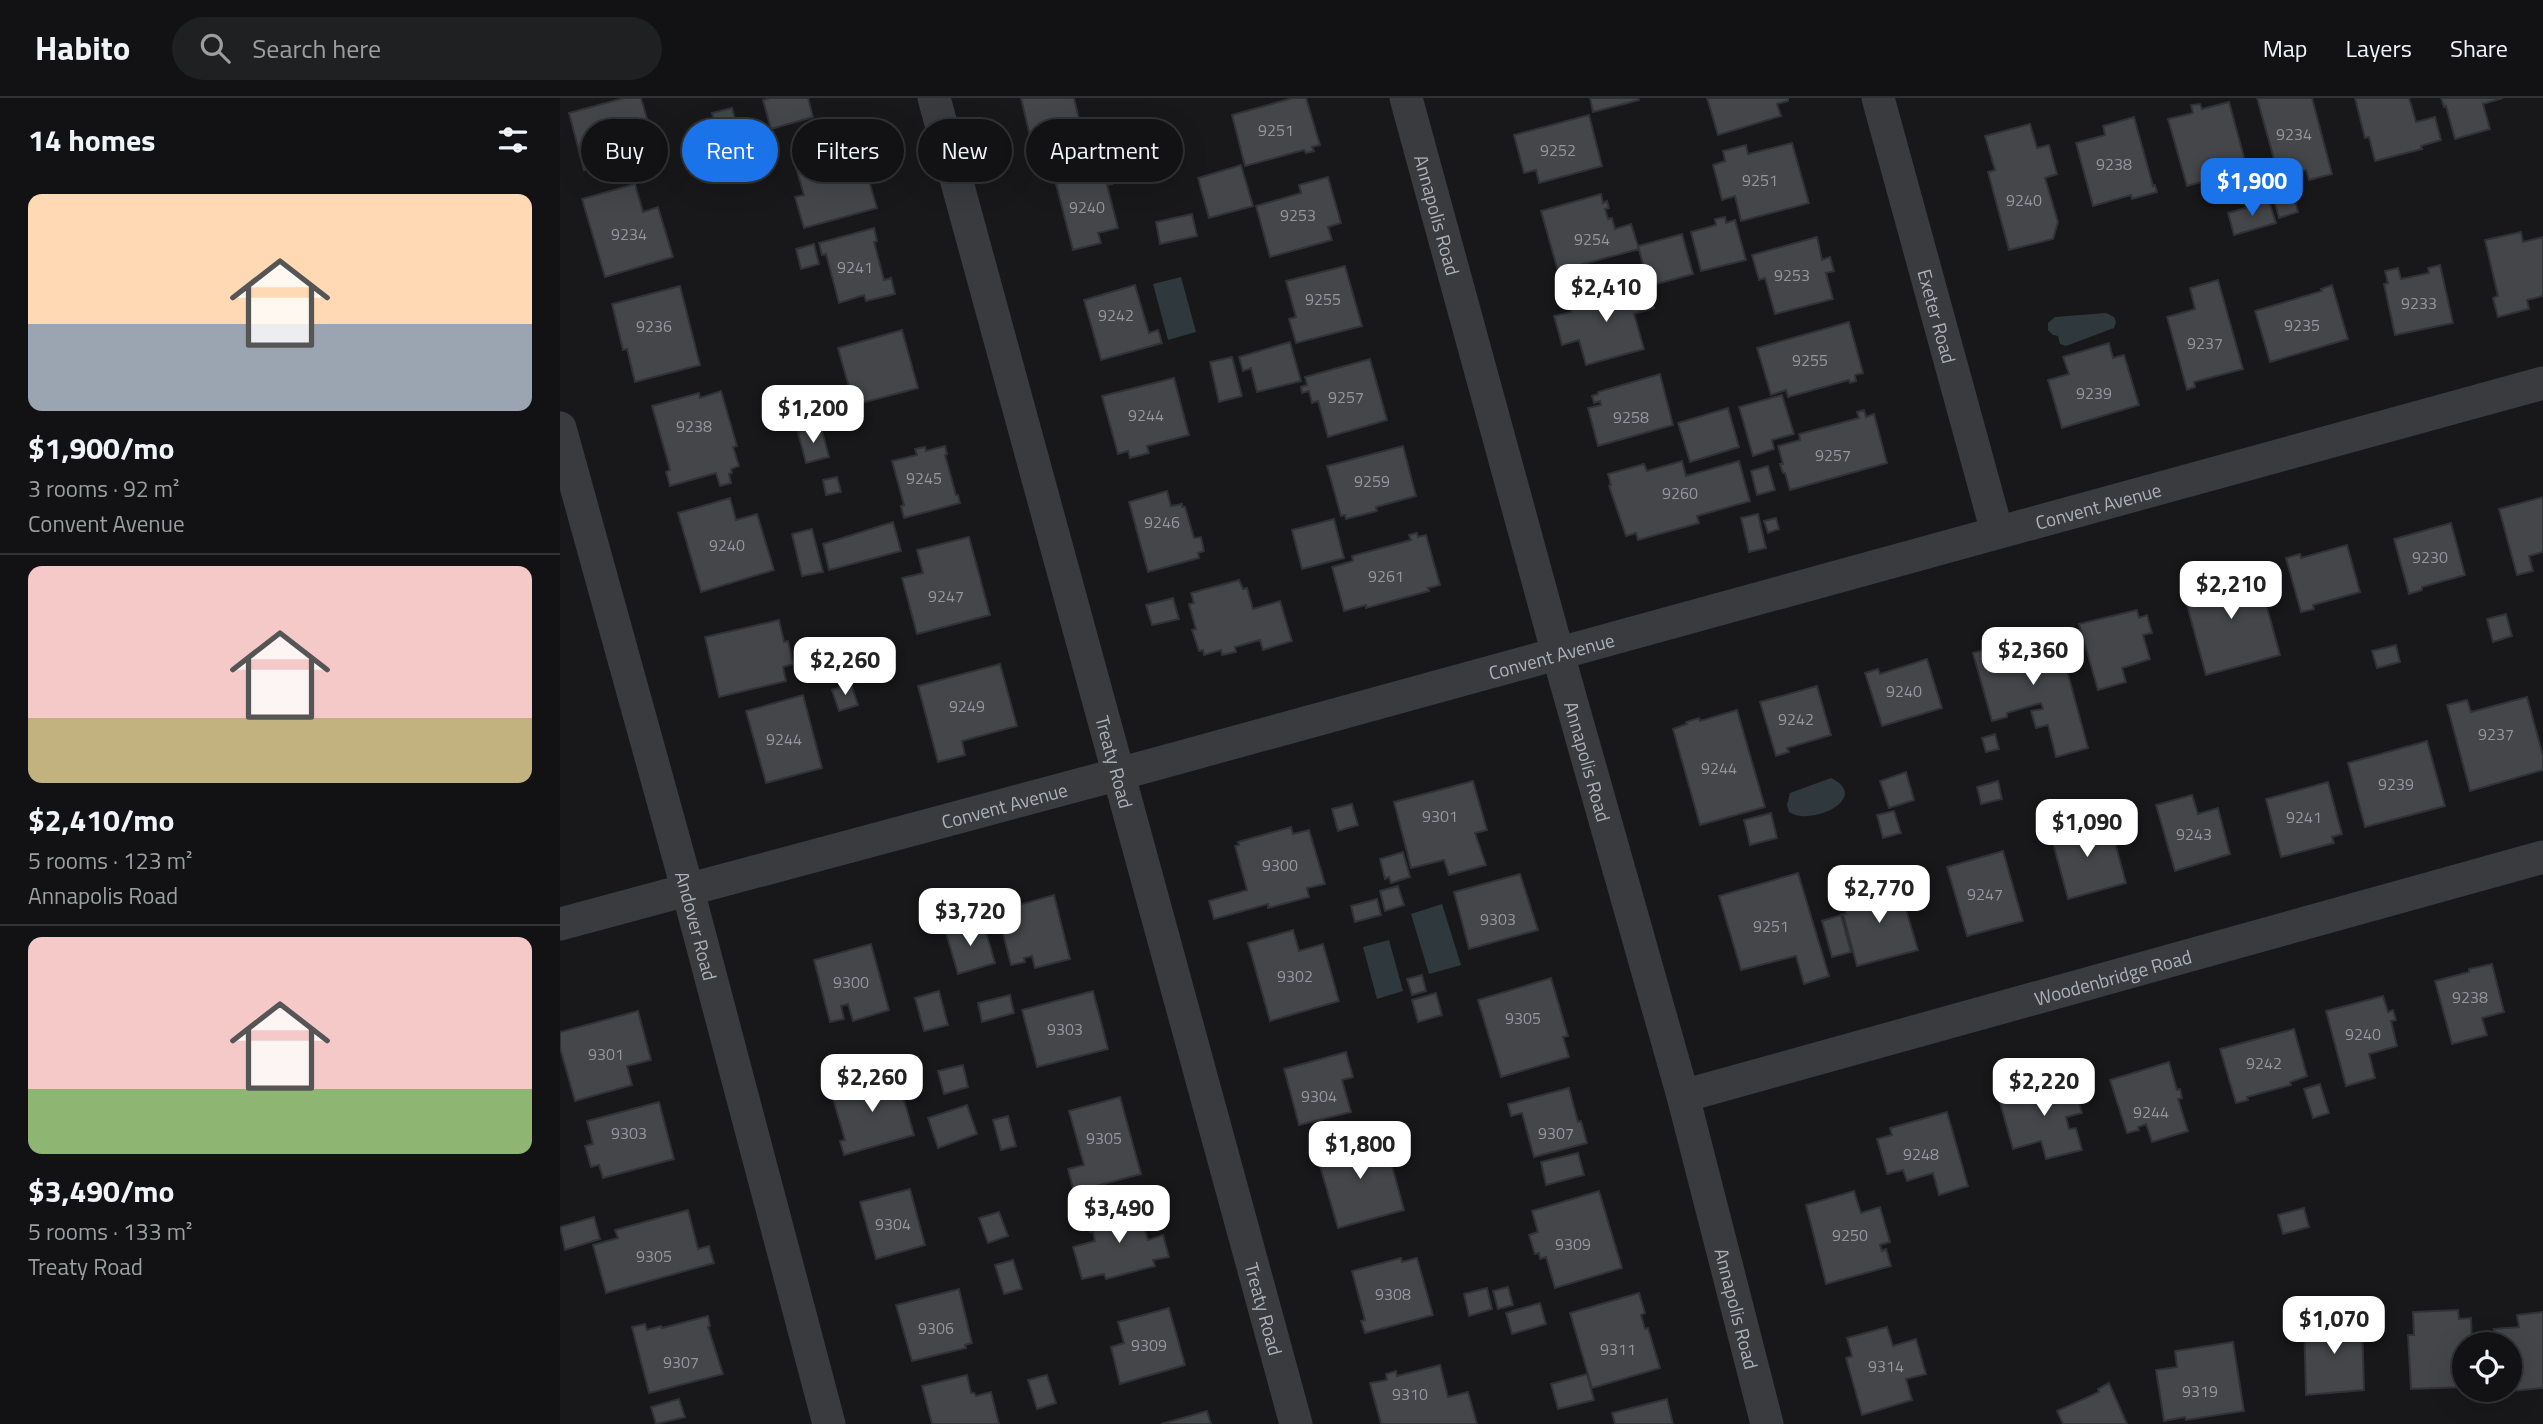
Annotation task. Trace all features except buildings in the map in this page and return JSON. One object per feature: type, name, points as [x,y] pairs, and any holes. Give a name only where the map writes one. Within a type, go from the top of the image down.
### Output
[{"type":"street","name":"Treaty Road","points":[[934,98],[1296,1424]]},
{"type":"street","name":"Annapolis Road","points":[[1406,98],[1558,654],[1683,1096],[1766,1424]]},
{"type":"street","name":"Exeter Road","points":[[1878,98],[1997,532]]},
{"type":"street","name":"Convent Avenue","points":[[560,924],[1119,774],[2543,383]]},
{"type":"street","name":"Andover Road","points":[[560,428],[688,891],[830,1424]]},
{"type":"street","name":"Woodenbridge Road","points":[[1683,1096],[2543,857]]},
{"type":"shaded area","points":[[1181,277],[1196,332],[1168,340],[1153,284]]},
{"type":"shaded area","points":[[2106,313],[2114,317],[2114,328],[2066,346],[2060,344],[2058,336],[2048,330],[2048,323],[2055,317]]},
{"type":"shaded area","points":[[1831,778],[1842,786],[1845,794],[1842,802],[1823,813],[1811,816],[1799,816],[1789,812],[1787,805],[1790,793]]},
{"type":"shaded area","points":[[1442,904],[1461,965],[1429,974],[1411,914]]},
{"type":"shaded area","points":[[1389,940],[1403,991],[1377,999],[1363,947]]}]
